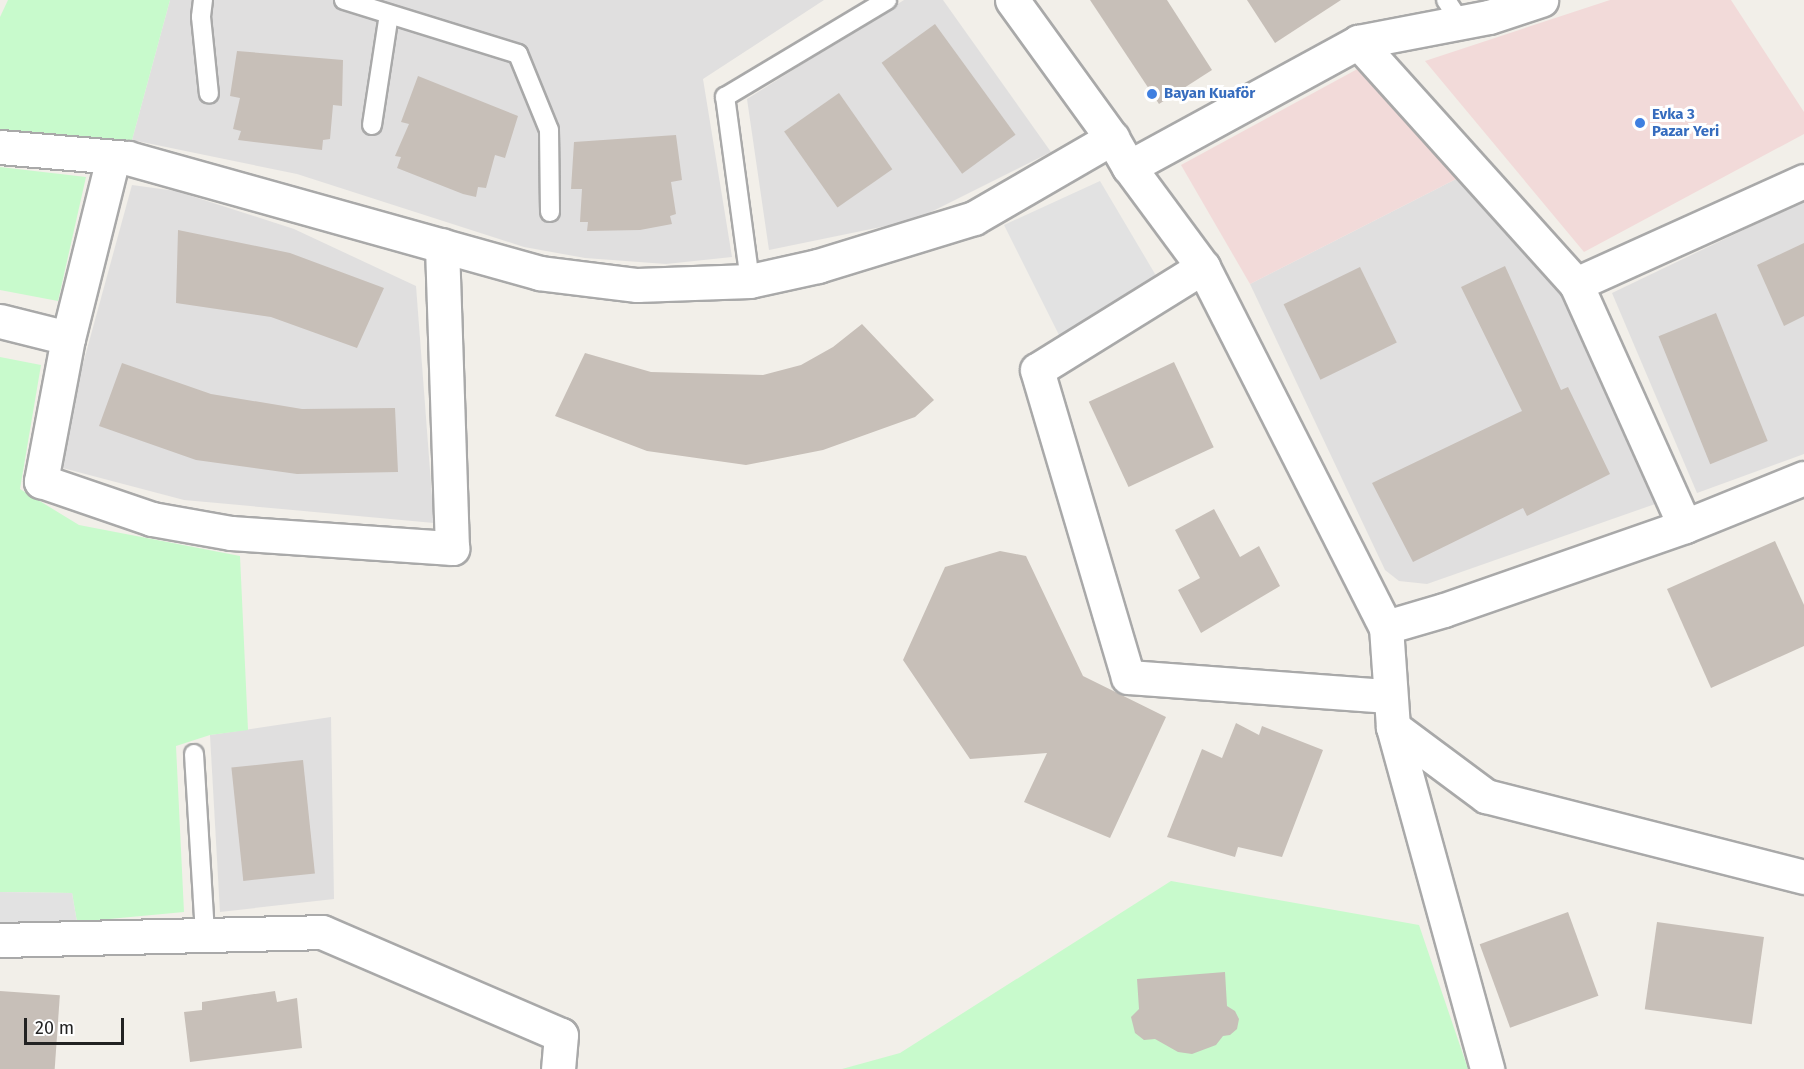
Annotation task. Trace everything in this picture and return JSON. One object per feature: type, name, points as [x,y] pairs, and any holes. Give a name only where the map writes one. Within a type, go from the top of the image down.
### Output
[{"type":"street","points":[[1012,0],[1112,138],[1129,167],[1203,267],[1386,627],[1391,712],[1487,1069]]},
{"type":"street","points":[[1129,167],[1358,42],[1453,11],[1490,17],[1541,0]]},
{"type":"street","points":[[1358,42],[1576,284],[1685,526]]},
{"type":"street","points":[[0,147],[128,158],[539,273],[637,285],[750,281],[818,266],[974,218],[1112,138]]},
{"type":"street","points":[[114,158],[68,338],[41,481],[152,519],[220,531],[452,548],[442,245]]},
{"type":"street","points":[[1576,284],[1804,181]]},
{"type":"street","points":[[1203,267],[1037,370],[1128,677],[1391,712],[1486,796],[1804,877]]},
{"type":"street","points":[[0,321],[68,338]]},
{"type":"street","points":[[1386,627],[1444,610],[1685,526],[1804,478]]},
{"type":"street","points":[[0,940],[322,932],[561,1035],[558,1069]]},
{"type":"lane","points":[[203,0],[201,17],[209,94]]},
{"type":"lane","points":[[344,0],[518,54],[549,130],[550,212]]},
{"type":"lane","points":[[750,281],[725,97],[887,0]]},
{"type":"lane","points":[[372,125],[389,14]]},
{"type":"lane","points":[[194,754],[205,935]]},
{"type":"shaded area","points":[[170,0],[824,0],[703,79],[732,257],[666,264],[585,258],[524,247],[297,174],[132,140]]},
{"type":"shaded area","points":[[904,0],[943,0],[1051,152],[915,220],[769,250],[747,99]]},
{"type":"shaded area","name":"Evka 3 Pazar Yeri","points":[[1610,0],[1731,0],[1804,112],[1804,134],[1584,252],[1425,61]]},
{"type":"shaded area","points":[[1363,66],[1460,177],[1250,284],[1181,165]]},
{"type":"shaded area","points":[[1460,177],[1580,316],[1658,503],[1427,584],[1399,581],[1385,570],[1250,284]]},
{"type":"shaded area","points":[[1100,181],[1158,279],[1062,341],[1004,225]]},
{"type":"shaded area","points":[[132,185],[176,191],[294,229],[416,286],[434,523],[184,500],[55,466]]},
{"type":"shaded area","points":[[1804,201],[1804,454],[1697,493],[1612,293]]},
{"type":"shaded area","points":[[331,717],[334,899],[220,912],[210,735]]},
{"type":"shaded area","points":[[0,892],[72,893],[77,922],[0,924]]},
{"type":"green space","points":[[8,0],[170,0],[132,140],[0,135],[0,17]]},
{"type":"green space","points":[[0,167],[86,177],[58,301],[0,290]]},
{"type":"green space","points":[[0,357],[41,365],[20,489],[79,525],[240,556],[248,730],[210,735],[176,746],[184,912],[77,922],[72,893],[0,892]]},
{"type":"green space","points":[[1171,881],[1419,925],[1468,1069],[842,1069],[900,1053]]},
{"type":"building","points":[[1090,0],[1167,0],[1212,70],[1159,104]]},
{"type":"building","points":[[1247,0],[1341,0],[1275,43]]},
{"type":"building","points":[[935,24],[1016,135],[962,174],[882,63]]},
{"type":"building","points":[[237,51],[343,60],[342,106],[333,105],[330,139],[323,140],[322,150],[238,140],[241,131],[233,129],[240,98],[230,96]]},
{"type":"building","points":[[418,76],[518,116],[505,158],[495,155],[486,188],[478,187],[476,197],[397,168],[401,157],[395,156],[409,124],[401,122]]},
{"type":"building","points":[[839,93],[892,169],[837,208],[784,131]]},
{"type":"building","points":[[676,135],[682,180],[671,182],[676,214],[670,216],[672,224],[640,230],[587,231],[588,222],[580,222],[582,189],[571,189],[574,142]]},
{"type":"building","points":[[178,230],[290,253],[384,288],[357,348],[271,317],[176,303]]},
{"type":"building","points":[[1804,243],[1804,316],[1784,326],[1757,265]]},
{"type":"building","points":[[1505,266],[1561,390],[1568,387],[1610,474],[1527,516],[1523,508],[1413,562],[1372,483],[1522,411],[1461,287]]},
{"type":"building","points":[[1360,267],[1397,342],[1320,380],[1284,304]]},
{"type":"building","points":[[1716,313],[1768,441],[1710,464],[1659,336]]},
{"type":"building","points":[[862,324],[934,400],[915,417],[823,450],[746,465],[647,451],[555,416],[585,353],[651,372],[763,375],[801,365],[833,347]]},
{"type":"building","points":[[1174,362],[1214,447],[1129,487],[1089,402]]},
{"type":"building","points":[[122,363],[211,394],[302,409],[395,408],[398,472],[297,474],[196,460],[99,426]]},
{"type":"building","points":[[1214,509],[1240,557],[1259,546],[1280,586],[1201,633],[1178,590],[1200,578],[1175,530]]},
{"type":"building","points":[[1775,541],[1804,605],[1804,646],[1711,688],[1667,589]]},
{"type":"building","points":[[1000,551],[1026,556],[1083,676],[1166,717],[1110,838],[1024,802],[1047,753],[970,759],[903,660],[945,567]]},
{"type":"building","points":[[1236,723],[1259,735],[1262,726],[1323,750],[1282,857],[1238,847],[1235,857],[1167,837],[1202,749],[1222,758]]},
{"type":"building","points":[[303,760],[315,873],[243,881],[231,768]]},
{"type":"building","points":[[1568,912],[1598,996],[1510,1028],[1480,944]]},
{"type":"building","points":[[1657,922],[1764,937],[1752,1024],[1645,1009]]},
{"type":"building","points":[[1225,972],[1227,1006],[1235,1011],[1239,1019],[1237,1029],[1230,1035],[1223,1036],[1216,1045],[1192,1054],[1178,1052],[1155,1039],[1144,1040],[1135,1033],[1131,1017],[1139,1009],[1137,979]]},
{"type":"building","points":[[0,991],[60,995],[55,1069],[0,1069]]},
{"type":"building","points":[[275,991],[277,1002],[297,998],[302,1048],[190,1062],[184,1012],[202,1010],[202,1002]]},
{"type":"place","name":"Bayan Kuaför","points":[[1152,94]]},
{"type":"place","name":"Evka 3 Pazar Yeri","points":[[1640,123]]}]
